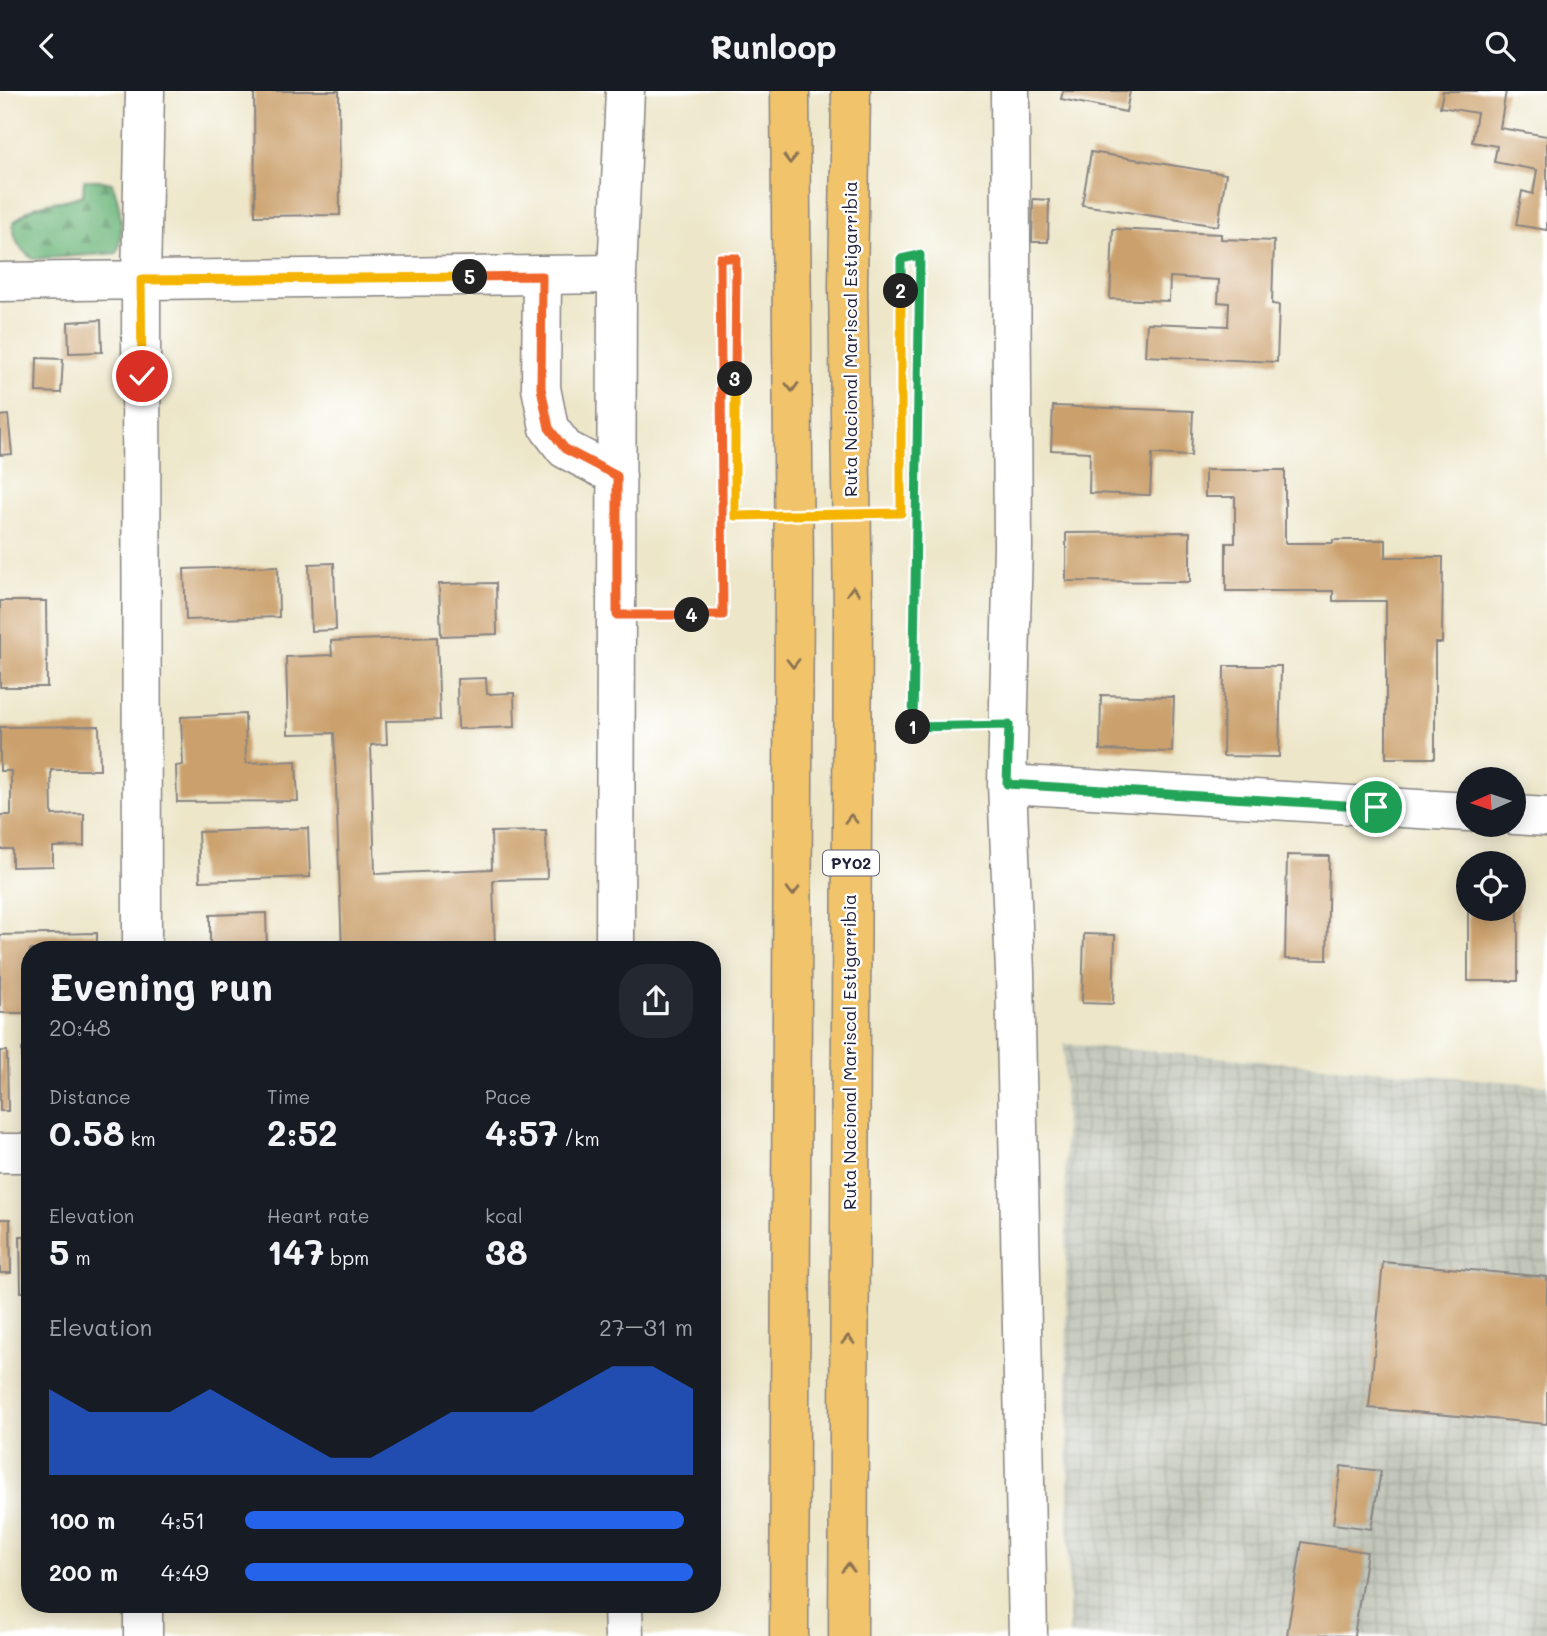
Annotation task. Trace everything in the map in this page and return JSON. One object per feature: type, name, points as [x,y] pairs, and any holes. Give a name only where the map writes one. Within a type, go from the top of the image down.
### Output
[{"type":"highway","points":[[789,1636],[794,576],[790,91]]},
{"type":"highway","name":"Ruta Nacional Mariscal Estigarribia","points":[[848,1636],[853,610],[848,286],[851,91]]},
{"type":"street","points":[[142,941],[141,280],[145,91]]},
{"type":"street","points":[[615,941],[617,274],[625,91]]},
{"type":"street","points":[[1010,91],[1013,546],[1007,784],[1016,986],[1028,1636]]},
{"type":"street","points":[[0,282],[617,274]]},
{"type":"street","points":[[542,276],[541,388],[549,428],[565,449],[617,476]]},
{"type":"street","points":[[1007,784],[1456,811]]},
{"type":"street","points":[[1526,816],[1547,817]]},
{"type":"street","points":[[0,1153],[21,1153]]},
{"type":"street","points":[[143,1613],[143,1636]]},
{"type":"street","points":[[623,1613],[624,1636]]},
{"type":"path","points":[[617,615],[723,615],[720,258],[736,258],[735,516],[901,513],[901,259],[920,255],[913,727],[1009,725]]},
{"type":"shaded area","points":[[1064,1044],[1547,1085],[1547,1636],[1069,1636]]},
{"type":"green space","points":[[84,180],[112,183],[121,218],[117,253],[33,259],[18,244],[13,223],[39,205],[83,195]]},
{"type":"building","points":[[254,91],[339,91],[340,215],[255,216]]},
{"type":"building","points":[[1063,91],[1130,91],[1126,112],[1061,99]]},
{"type":"building","points":[[1443,91],[1506,91],[1500,128],[1547,136],[1547,230],[1516,225],[1522,191],[1533,194],[1537,170],[1494,162],[1497,146],[1472,142],[1477,113],[1440,107]]},
{"type":"building","points":[[1091,152],[1226,174],[1218,226],[1082,205]]},
{"type":"building","points":[[1033,199],[1049,200],[1048,242],[1032,242]]},
{"type":"building","points":[[1113,229],[1221,234],[1221,239],[1274,241],[1272,304],[1279,305],[1277,362],[1145,356],[1147,323],[1228,326],[1229,303],[1218,302],[1219,280],[1170,277],[1169,301],[1110,299]]},
{"type":"building","points":[[101,320],[102,352],[69,353],[68,322]]},
{"type":"building","points":[[37,358],[63,359],[61,393],[36,392]]},
{"type":"building","points":[[1053,406],[1193,411],[1191,456],[1152,454],[1150,495],[1089,493],[1090,452],[1051,450]]},
{"type":"building","points":[[8,415],[12,454],[0,455],[0,416]]},
{"type":"building","points":[[1205,470],[1285,470],[1285,543],[1386,540],[1386,557],[1443,557],[1442,643],[1435,643],[1435,758],[1386,758],[1386,601],[1333,601],[1333,591],[1226,591],[1226,543],[1235,543],[1235,497],[1205,497]]},
{"type":"building","points":[[1190,532],[1190,582],[1066,581],[1066,533]]},
{"type":"building","points":[[334,563],[336,630],[311,631],[309,564]]},
{"type":"building","points":[[278,566],[279,617],[186,620],[184,569]]},
{"type":"building","points":[[496,583],[497,634],[441,636],[439,584]]},
{"type":"building","points":[[0,601],[46,601],[47,687],[0,687]]},
{"type":"building","points":[[437,637],[440,720],[386,721],[387,744],[371,745],[375,874],[492,869],[491,832],[546,831],[547,879],[493,880],[495,941],[342,941],[334,733],[288,734],[286,657],[332,655],[331,641]]},
{"type":"building","points":[[1224,666],[1281,666],[1279,757],[1223,756]]},
{"type":"building","points":[[486,678],[487,694],[514,693],[515,727],[458,729],[457,679]]},
{"type":"building","points":[[1101,695],[1174,697],[1172,752],[1100,750]]},
{"type":"building","points":[[245,714],[246,763],[296,761],[298,801],[177,802],[176,766],[183,765],[181,717]]},
{"type":"building","points":[[99,726],[100,770],[51,770],[52,815],[84,814],[84,846],[53,847],[53,866],[12,867],[12,849],[0,849],[0,815],[11,815],[11,771],[0,771],[0,727]]},
{"type":"building","points":[[308,828],[310,877],[200,881],[198,832]]},
{"type":"building","points":[[1287,855],[1329,856],[1327,960],[1285,959]]},
{"type":"building","points":[[266,913],[267,941],[210,941],[210,915]]},
{"type":"building","points":[[1468,921],[1518,921],[1518,981],[1468,981]]},
{"type":"building","points":[[97,933],[97,941],[21,941],[21,1013],[0,1013],[0,935]]},
{"type":"building","points":[[1084,934],[1115,935],[1113,1004],[1082,1003]]},
{"type":"building","points":[[0,1051],[7,1051],[8,1111],[0,1111]]},
{"type":"building","points":[[0,1219],[10,1219],[11,1273],[0,1273]]},
{"type":"building","points":[[1383,1262],[1547,1277],[1547,1424],[1369,1408]]},
{"type":"building","points":[[1341,1466],[1381,1471],[1371,1529],[1333,1524]]},
{"type":"building","points":[[1302,1542],[1367,1552],[1354,1636],[1287,1635]]},
{"type":"route","points":[[142,376],[141,280],[542,276],[541,388],[549,428],[565,449],[617,476],[617,615],[723,615],[720,258],[736,258],[735,516],[901,513],[901,259],[920,255],[913,727],[1009,725],[1007,784],[1376,807]]}]
